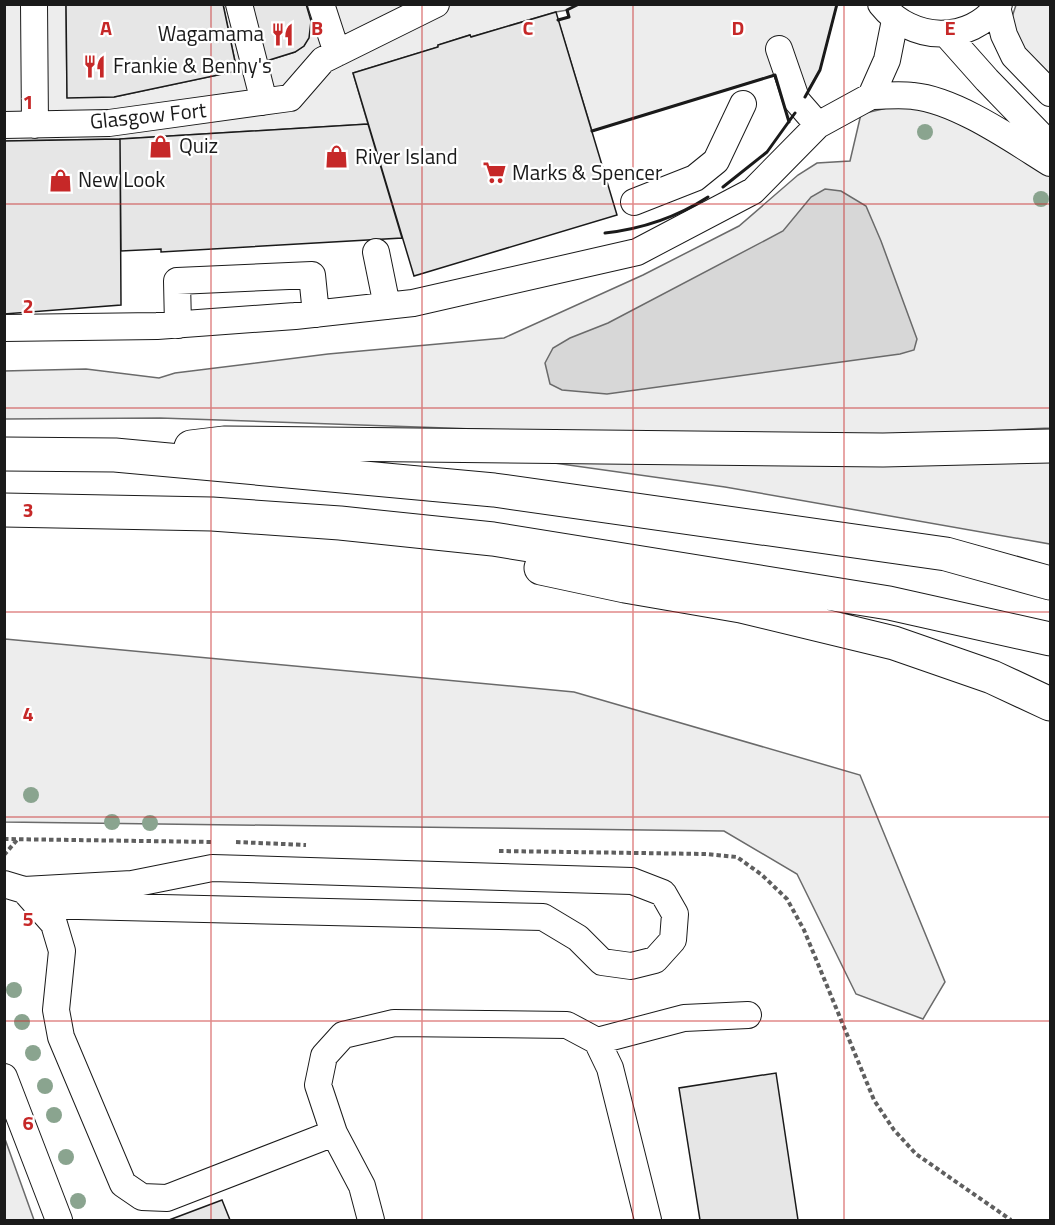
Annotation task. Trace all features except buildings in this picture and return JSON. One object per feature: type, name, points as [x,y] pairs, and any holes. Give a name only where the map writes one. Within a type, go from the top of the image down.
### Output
[{"type":"highway","points":[[115,455],[224,443],[883,450],[1050,446]]},
{"type":"highway","points":[[4,454],[115,455],[494,490],[946,554],[1050,583]]},
{"type":"highway","points":[[4,510],[212,514],[340,523],[493,539],[889,603],[1050,639]]},
{"type":"highway","points":[[340,523],[614,584],[741,606],[827,625],[939,657],[992,677],[1050,704]]},
{"type":"street","points":[[34,4],[35,125]]},
{"type":"street","points":[[239,4],[262,102]]},
{"type":"street","points":[[321,4],[337,53],[436,4]]},
{"type":"street","points":[[871,96],[886,60],[888,12],[920,32],[947,35],[979,24],[998,6]]},
{"type":"street","points":[[998,6],[1004,35],[1014,56],[1050,93]]},
{"type":"street","points":[[947,35],[1050,145]]},
{"type":"street","points":[[779,49],[797,101],[818,125]]},
{"type":"street","name":"Glasgow Fort","points":[[4,125],[109,123],[290,99],[323,60],[337,53]]},
{"type":"street","points":[[4,328],[178,325],[315,314],[413,303],[638,252],[753,191],[818,125],[871,96],[915,96],[955,108],[1050,163]]},
{"type":"street","points":[[634,202],[695,178],[716,161],[743,104]]},
{"type":"street","points":[[702,172],[725,207]]},
{"type":"street","points":[[376,252],[387,306]]},
{"type":"street","points":[[178,325],[177,281],[312,275],[315,314]]},
{"type":"street","points":[[212,868],[632,881],[663,893],[675,914],[673,940],[655,960],[631,966],[602,962],[578,938],[543,917],[22,893],[132,884],[212,868]]},
{"type":"street","points":[[22,893],[54,924],[62,951],[56,1010],[61,1037],[123,1184],[141,1197],[167,1198],[334,1134]]},
{"type":"street","points":[[597,1041],[684,1017],[748,1016]]},
{"type":"street","points":[[371,1221],[362,1186],[334,1134],[318,1085],[324,1056],[343,1035],[394,1023],[567,1025],[597,1041],[610,1068],[648,1221]]},
{"type":"street","points":[[5,1079],[59,1221]]},
{"type":"path","points":[[4,855],[17,839]]},
{"type":"shaded area","points":[[4,5],[66,5],[67,97],[114,97],[237,71],[223,5],[246,5],[263,62],[295,52],[304,46],[311,31],[311,21],[306,5],[837,5],[820,70],[789,122],[774,75],[592,131],[558,20],[569,17],[567,10],[471,37],[470,35],[353,73],[368,124],[120,139],[5,141]]},
{"type":"shaded area","points":[[1016,5],[1050,5],[1050,77],[1026,55],[1015,38],[1012,17]]},
{"type":"shaded area","points":[[900,105],[929,107],[984,133],[1050,174],[1050,428],[792,440],[160,418],[5,419],[4,371],[86,369],[159,378],[175,373],[328,354],[504,338],[643,275],[739,226],[798,175],[817,163],[850,161],[861,114]]},
{"type":"shaded area","points":[[825,189],[841,191],[866,206],[917,339],[914,350],[900,354],[607,394],[562,390],[550,384],[545,363],[553,348],[570,338],[608,323],[783,231],[811,197]]},
{"type":"shaded area","points":[[484,453],[1050,453],[1050,544],[725,487]]},
{"type":"shaded area","points":[[5,639],[574,692],[860,775],[945,982],[923,1019],[856,994],[797,874],[724,831],[5,822]]},
{"type":"shaded area","points":[[5,1139],[34,1220],[5,1220]]},
{"type":"wall","points":[[558,20],[569,17],[567,10],[579,4]]},
{"type":"wall","points":[[805,97],[820,70],[837,4]]},
{"type":"wall","points":[[592,131],[775,75],[789,122]]},
{"type":"wall","points":[[723,187],[767,152],[795,113]]},
{"type":"wall","points":[[605,233],[658,221],[708,197]]},
{"type":"place","name":"Wagamama","points":[[282,34]]},
{"type":"place","name":"Frankie & Benny's","points":[[95,66]]},
{"type":"place","name":"Quiz","points":[[161,146]]},
{"type":"place","name":"River Island","points":[[337,157]]},
{"type":"place","name":"Marks & Spencer","points":[[494,173]]},
{"type":"place","name":"New Look","points":[[60,180]]}]
